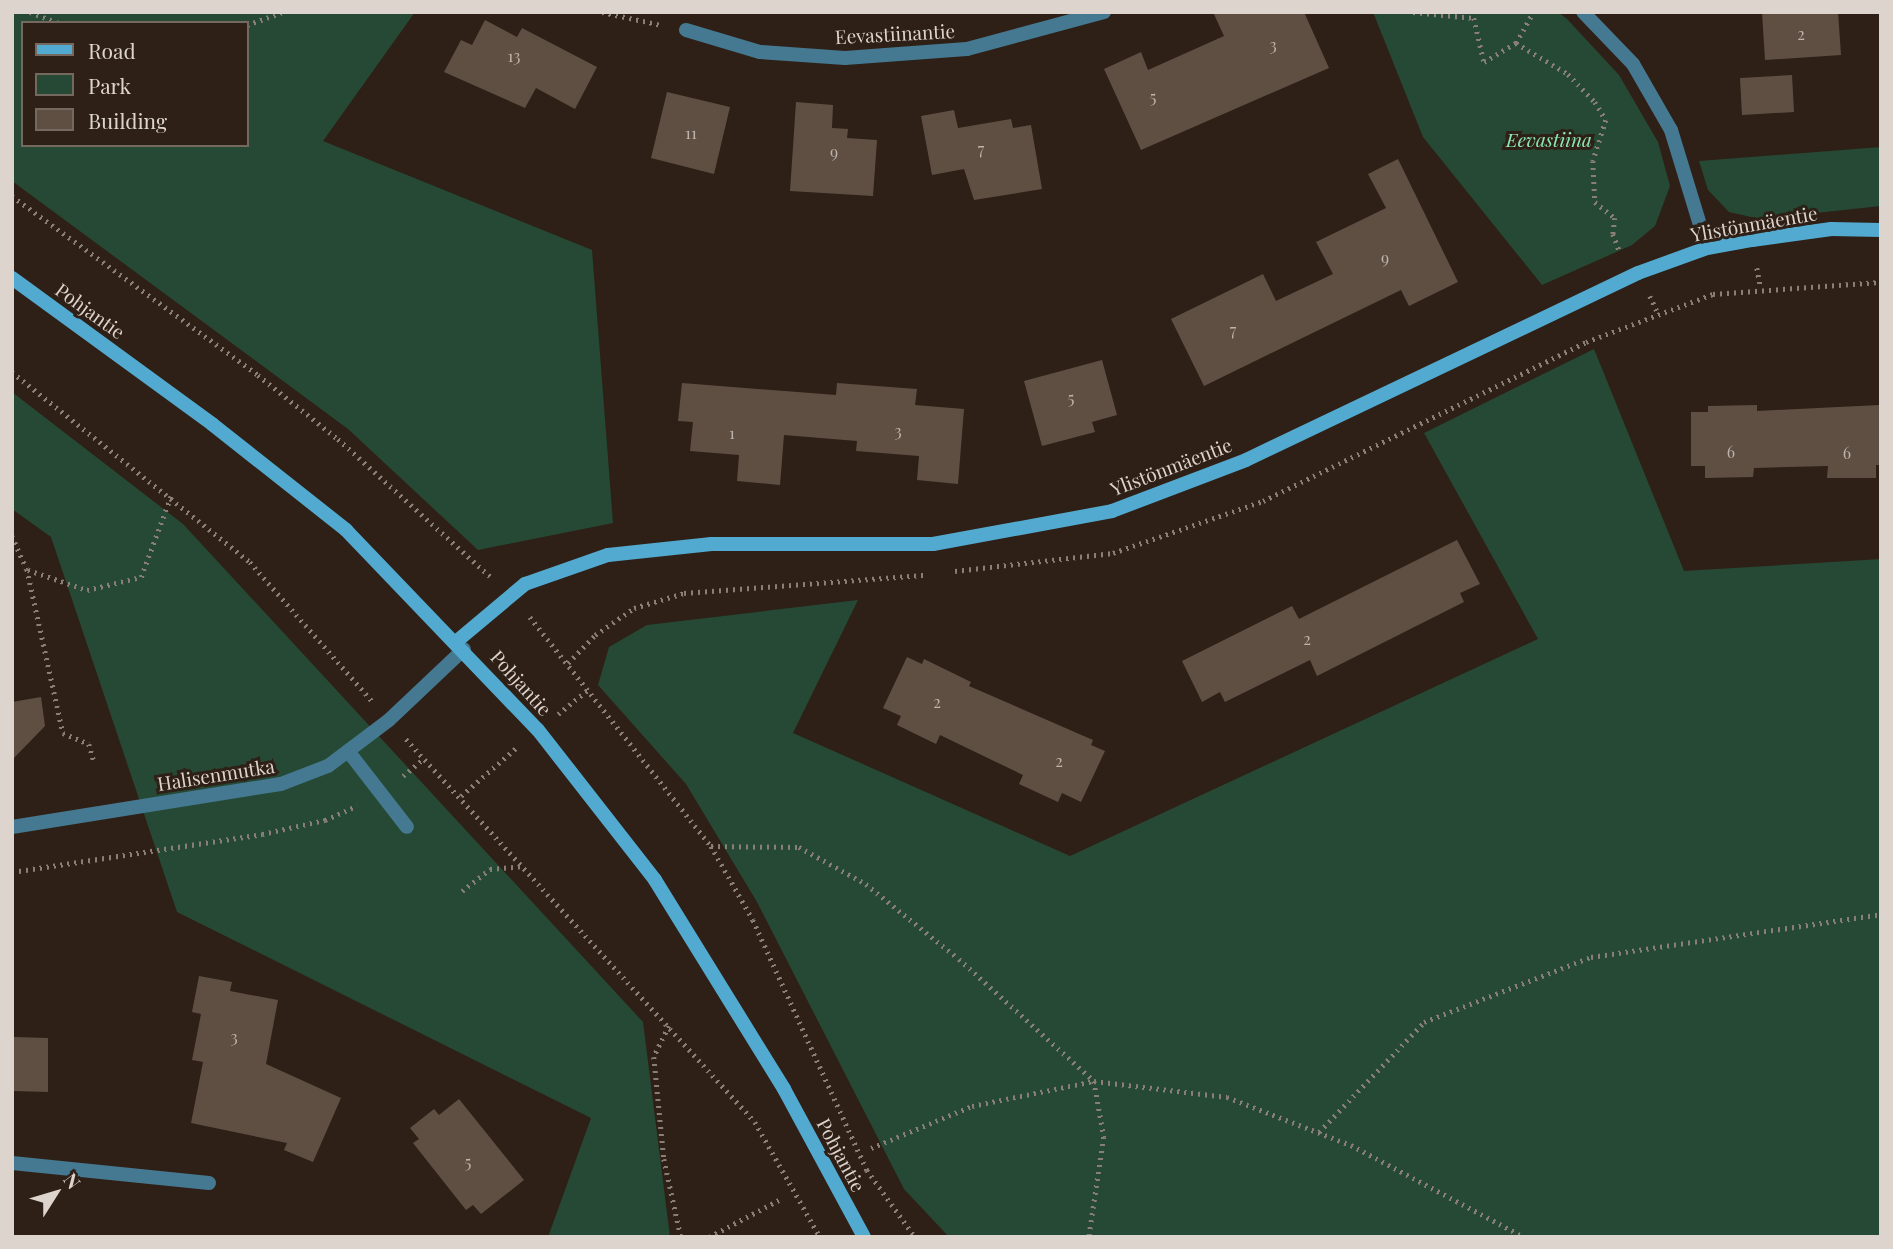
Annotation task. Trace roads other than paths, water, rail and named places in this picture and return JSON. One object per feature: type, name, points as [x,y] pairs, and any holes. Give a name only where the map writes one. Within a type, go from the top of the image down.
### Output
[{"type":"street","name":"Eevastiinantie","points":[[686,30],[760,52],[845,58],[967,49],[1104,12]]},
{"type":"street","points":[[1583,12],[1633,64],[1671,130],[1707,248]]},
{"type":"street","name":"Ylistönmäentie","points":[[460,645],[525,584],[608,555],[711,544],[933,544],[1111,511],[1246,460],[1638,273],[1707,248],[1831,229],[1881,230]]},
{"type":"street","name":"Pohjantie","points":[[12,278],[212,424],[346,530],[460,645],[538,730],[662,891],[784,1089],[864,1237]]},
{"type":"street","name":"Halisenmutka","points":[[12,827],[282,784],[328,766],[388,720],[460,645]]},
{"type":"street","points":[[348,751],[380,796],[408,827]]},
{"type":"street","points":[[12,1163],[209,1183]]},
{"type":"park label","name":"Eevastiina","points":[[1549,140]]}]
